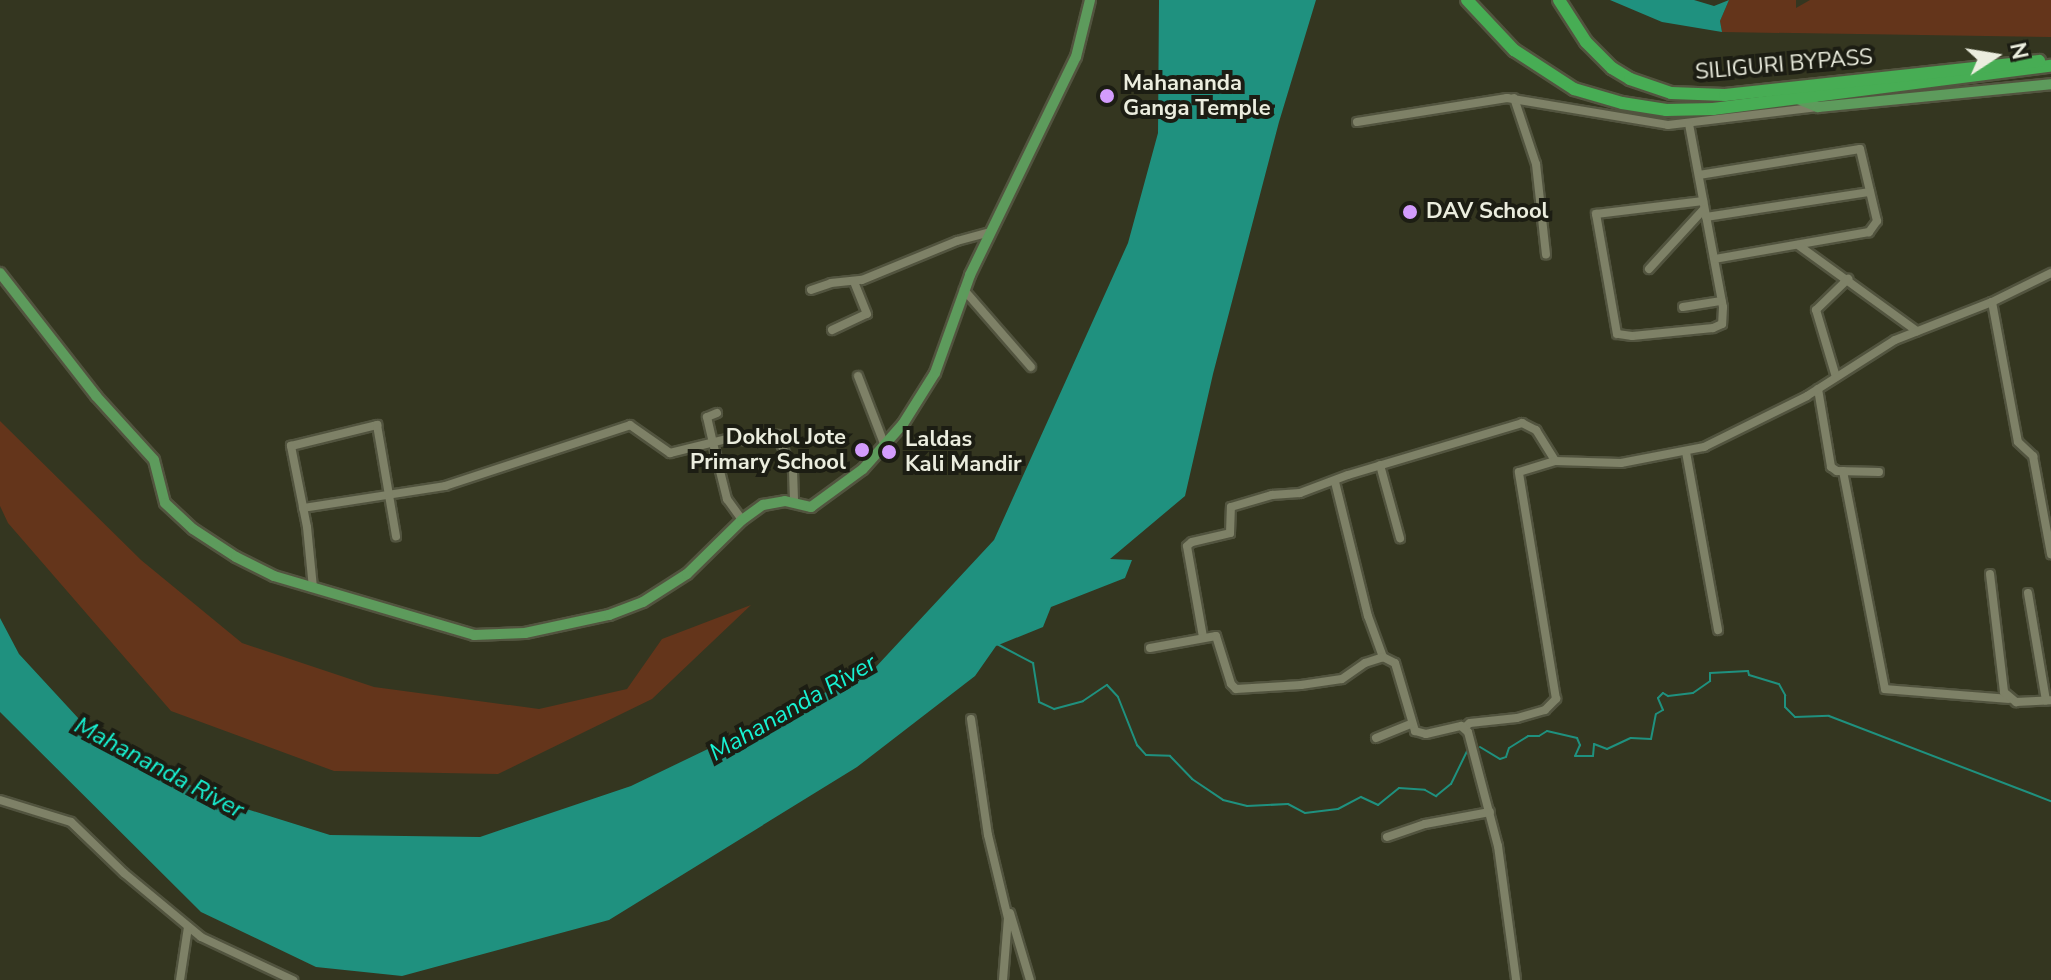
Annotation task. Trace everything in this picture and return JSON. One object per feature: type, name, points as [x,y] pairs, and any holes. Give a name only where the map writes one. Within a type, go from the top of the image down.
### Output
[{"type":"highway","points":[[1467,0],[1497,34],[1535,66],[1574,89],[1666,110],[1798,99],[2051,66]]},
{"type":"highway","name":"SILIGURI BYPASS","points":[[1559,0],[1586,42],[1612,68],[1630,79],[1671,93],[1756,92],[2051,59]]},
{"type":"main road","points":[[0,273],[96,396],[154,460],[162,498],[173,512],[206,538],[252,566],[313,588],[463,633],[525,633],[614,614],[643,602],[687,574],[742,520],[770,503],[811,507],[863,469],[885,446],[928,387],[964,290],[1076,57],[1090,0]]},
{"type":"main road","points":[[1798,99],[1818,107],[2051,84]]},
{"type":"street","points":[[1357,122],[1514,98],[1645,124],[1689,124],[1818,107]]},
{"type":"street","points":[[1514,98],[1536,164],[1546,254]]},
{"type":"street","points":[[1689,124],[1704,209],[1722,301],[1722,324],[1713,328],[1621,336],[1615,330],[1596,214],[1704,209],[1870,192]]},
{"type":"street","points":[[1699,175],[1860,149],[1877,221],[1874,230],[1715,259]]},
{"type":"street","points":[[1649,269],[1704,209]]},
{"type":"street","points":[[811,290],[831,283],[854,281],[991,232]]},
{"type":"street","points":[[1797,245],[1917,331]]},
{"type":"street","points":[[1335,482],[1369,621],[1383,657],[1398,669],[1411,724],[1420,734],[1531,714],[1552,706],[1556,699],[1517,476],[1522,470],[1555,461],[1621,463],[1686,452],[1754,424],[1818,389],[1895,340],[1992,302],[2051,273]]},
{"type":"street","points":[[1836,377],[1816,310],[1848,279]]},
{"type":"street","points":[[832,330],[867,314],[854,281]]},
{"type":"street","points":[[964,290],[1031,367]]},
{"type":"street","points":[[1683,307],[1722,301]]},
{"type":"street","points":[[1992,302],[2015,428],[2020,445],[2033,456],[2051,554]]},
{"type":"street","points":[[858,376],[885,446]]},
{"type":"street","points":[[1818,389],[1831,467],[1843,471],[1879,472]]},
{"type":"street","points":[[717,413],[707,417],[713,443],[727,499],[742,520]]},
{"type":"street","points":[[1203,637],[1189,543],[1230,533],[1231,507],[1272,495],[1297,494],[1380,465],[1525,423],[1536,430],[1555,461]]},
{"type":"street","points":[[313,588],[291,446],[377,425],[396,536]]},
{"type":"street","points":[[303,508],[391,496],[454,483],[627,425],[638,427],[670,453],[713,443],[777,435],[793,471],[794,503]]},
{"type":"street","points":[[1686,452],[1718,630]]},
{"type":"street","points":[[1380,465],[1400,538]]},
{"type":"street","points":[[1843,471],[1885,689],[2009,699],[2030,704],[2048,701],[2028,593]]},
{"type":"street","points":[[1990,574],[2003,687],[2009,699]]},
{"type":"street","points":[[1150,648],[1203,637],[1217,638],[1231,684],[1236,689],[1332,681],[1383,657]]},
{"type":"street","points":[[971,719],[988,835],[1030,980]]},
{"type":"street","points":[[1376,738],[1411,724]]},
{"type":"street","points":[[1465,727],[1501,861],[1516,980]]},
{"type":"street","points":[[0,800],[71,822],[188,927],[226,951],[293,980]]},
{"type":"street","points":[[1387,837],[1425,824],[1490,812]]},
{"type":"street","points":[[1003,980],[1008,938],[1005,901]]},
{"type":"street","points":[[180,980],[188,927]]},
{"type":"shaded area","points":[[1729,0],[1796,0],[1796,8],[1810,0],[2051,0],[2051,37],[1722,32],[1720,21]]},
{"type":"shaded area","points":[[0,421],[141,560],[242,643],[374,687],[539,709],[627,689],[662,639],[751,605],[652,699],[498,774],[334,771],[171,711],[8,523],[0,506]]},
{"type":"water","name":"Mahananda River","points":[[1159,0],[1316,0],[1279,122],[1213,374],[1185,496],[1110,559],[1132,560],[1125,578],[1051,607],[1043,627],[996,646],[975,676],[857,767],[609,920],[402,976],[316,967],[201,912],[0,712],[0,618],[19,654],[91,732],[218,800],[330,835],[480,837],[631,786],[874,669],[994,540],[1128,243],[1158,133]]},
{"type":"water","points":[[1610,0],[1694,0],[1714,6],[1729,0],[1720,21],[1722,32],[1662,22]]},
{"type":"waterway","points":[[997,644],[1033,663],[1039,702],[1054,709],[1083,701],[1107,685],[1118,697],[1137,745],[1146,755],[1170,756],[1192,779],[1223,800],[1247,806],[1288,804],[1305,813],[1338,809],[1361,797],[1378,805],[1399,788],[1425,790],[1436,796],[1451,784],[1468,749]]},
{"type":"waterway","points":[[1480,747],[1500,759],[1506,757],[1509,748],[1528,736],[1539,736],[1547,731],[1577,738],[1580,745],[1575,756],[1593,756],[1594,744],[1607,749],[1631,738],[1651,739],[1656,714],[1663,710],[1658,698],[1663,693],[1668,696],[1693,693],[1710,681],[1710,673],[1748,671],[1749,675],[1779,684],[1785,695],[1785,707],[1795,717],[1829,716],[2051,801]]},
{"type":"place","name":"Mahananda Ganga Temple","points":[[1107,96]]},
{"type":"place","name":"DAV School","points":[[1410,212]]},
{"type":"place","name":"Dokhol Jote Primary School","points":[[862,450]]},
{"type":"place","name":"Laldas Kali Mandir","points":[[889,452]]}]
